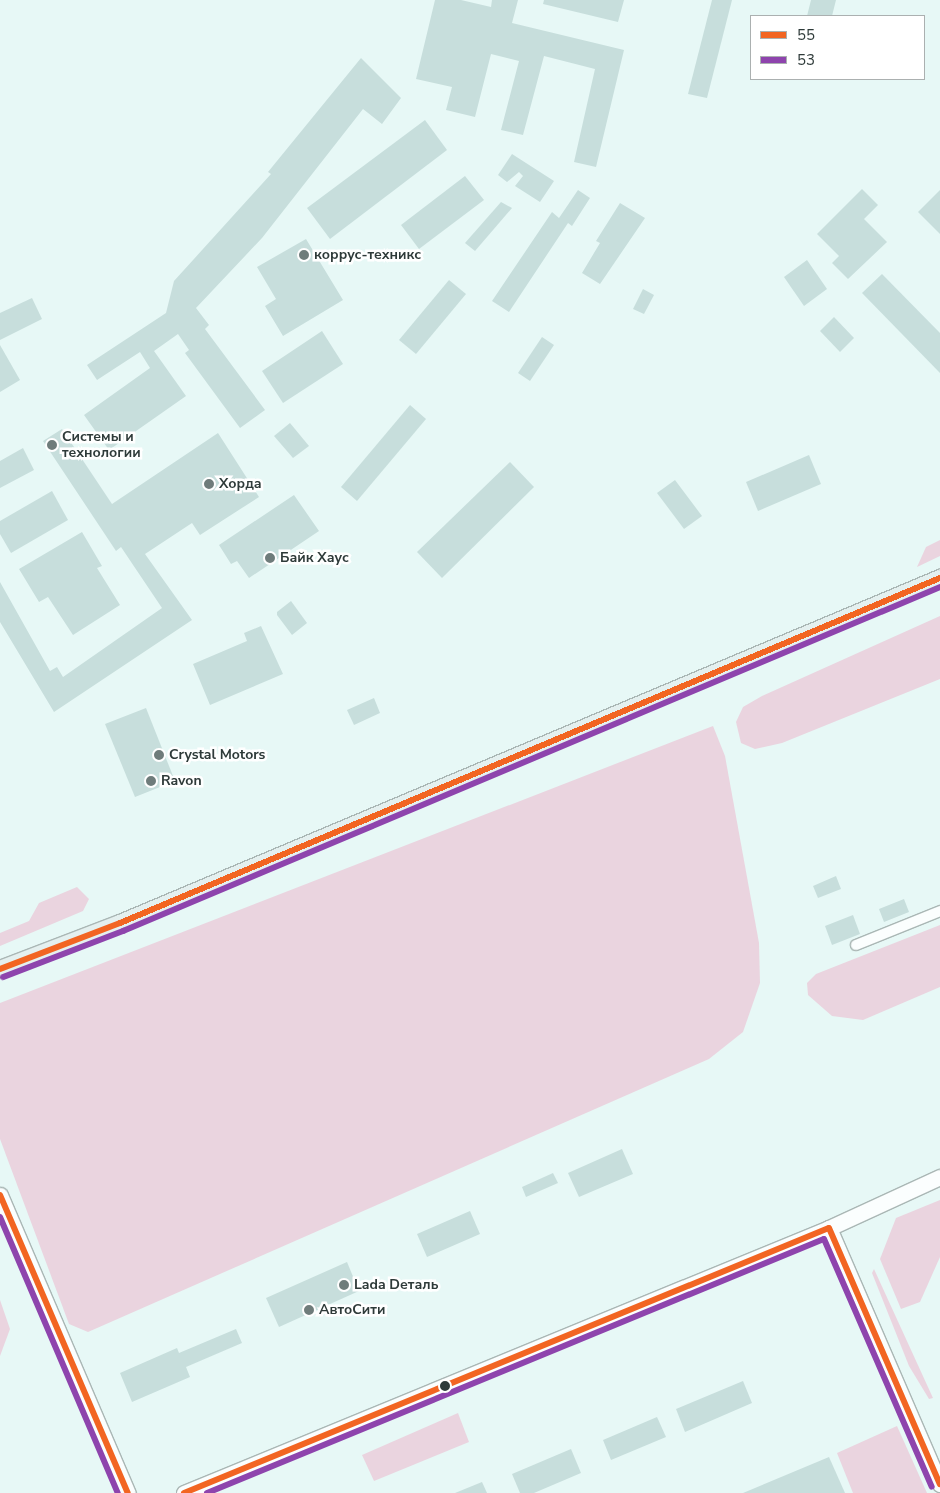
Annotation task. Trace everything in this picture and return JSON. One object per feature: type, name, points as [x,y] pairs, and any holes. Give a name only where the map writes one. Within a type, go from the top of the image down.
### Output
[{"type":"main road","points":[[0,969],[120,923],[940,578]]},
{"type":"main road","points":[[184,1493],[829,1228],[940,1176]]},
{"type":"main road","points":[[0,1195],[128,1493]]},
{"type":"main road","points":[[829,1228],[940,1484]]},
{"type":"street","points":[[856,945],[940,911]]},
{"type":"shaded area","points":[[940,540],[940,556],[917,567],[926,547]]},
{"type":"shaded area","points":[[940,616],[940,679],[782,743],[755,749],[741,743],[736,722],[743,707],[762,696]]},
{"type":"shaded area","points":[[713,726],[725,756],[759,943],[760,983],[743,1032],[709,1059],[88,1332],[69,1324],[0,1139],[0,1003]]},
{"type":"shaded area","points":[[77,887],[89,899],[83,911],[0,946],[0,933],[29,921],[39,903]]},
{"type":"shaded area","points":[[940,925],[940,987],[863,1020],[832,1016],[808,995],[807,983],[816,974]]},
{"type":"shaded area","points":[[940,1200],[940,1257],[920,1302],[901,1309],[880,1259],[896,1218]]},
{"type":"shaded area","points":[[874,1269],[933,1398],[929,1399],[909,1366],[872,1273]]},
{"type":"shaded area","points":[[0,1300],[10,1329],[0,1356]]},
{"type":"shaded area","points":[[458,1413],[469,1442],[374,1481],[362,1455]]},
{"type":"shaded area","points":[[897,1426],[927,1493],[853,1493],[837,1453]]},
{"type":"building","points":[[435,0],[461,0],[491,7],[492,0],[518,0],[512,23],[624,50],[596,167],[574,162],[595,69],[544,56],[523,135],[501,130],[519,61],[491,54],[475,117],[446,110],[452,87],[416,79]]},
{"type":"building","points":[[544,0],[624,0],[618,22],[543,4]]},
{"type":"building","points":[[712,0],[732,0],[707,98],[688,94]]},
{"type":"building","points":[[811,0],[836,0],[832,15],[807,15]]},
{"type":"building","points":[[361,58],[401,98],[382,124],[363,109],[262,238],[196,308],[209,325],[205,329],[265,410],[240,428],[185,353],[189,350],[178,334],[154,351],[186,396],[109,450],[84,415],[150,368],[140,352],[97,380],[87,365],[166,313],[174,281],[271,174],[268,172]]},
{"type":"building","points":[[425,120],[447,150],[330,239],[307,208]]},
{"type":"building","points":[[512,154],[554,181],[540,202],[515,186],[523,176],[519,172],[507,182],[498,175]]},
{"type":"building","points":[[465,176],[484,200],[419,249],[401,225]]},
{"type":"building","points":[[862,189],[878,205],[864,219],[887,242],[848,279],[832,263],[839,256],[817,234]]},
{"type":"building","points":[[578,190],[590,198],[572,226],[568,223],[509,312],[492,301],[552,212],[559,218]]},
{"type":"building","points":[[940,190],[940,234],[918,212]]},
{"type":"building","points":[[501,202],[512,208],[475,251],[465,243]]},
{"type":"building","points":[[620,203],[645,218],[600,284],[582,273],[600,243],[596,241]]},
{"type":"building","points":[[306,239],[343,300],[283,336],[265,306],[276,299],[257,267]]},
{"type":"building","points":[[807,260],[827,289],[804,306],[784,277]]},
{"type":"building","points":[[882,274],[940,333],[940,373],[862,293]]},
{"type":"building","points":[[449,280],[466,294],[416,354],[399,340]]},
{"type":"building","points":[[643,289],[654,295],[644,314],[633,309]]},
{"type":"building","points":[[32,298],[42,319],[0,340],[0,313]]},
{"type":"building","points":[[834,317],[854,338],[840,352],[820,331]]},
{"type":"building","points":[[322,331],[343,364],[283,403],[262,371]]},
{"type":"building","points":[[542,337],[554,345],[530,381],[518,373]]},
{"type":"building","points":[[0,345],[20,380],[0,392]]},
{"type":"building","points":[[410,405],[426,419],[357,501],[341,487]]},
{"type":"building","points":[[290,423],[309,446],[293,458],[274,436]]},
{"type":"building","points":[[62,429],[112,504],[218,433],[259,497],[200,535],[192,523],[145,554],[192,620],[54,712],[0,622],[0,582],[50,671],[57,667],[63,677],[162,608],[121,547],[116,551],[43,441]]},
{"type":"building","points":[[23,448],[34,470],[0,488],[0,461]]},
{"type":"building","points":[[809,455],[821,484],[758,511],[746,482]]},
{"type":"building","points":[[510,462],[534,487],[442,578],[417,552]]},
{"type":"building","points":[[675,480],[702,516],[684,529],[657,493]]},
{"type":"building","points":[[52,491],[68,520],[11,553],[0,534],[0,521]]},
{"type":"building","points":[[294,495],[319,531],[249,578],[237,561],[231,564],[219,545]]},
{"type":"building","points":[[82,532],[102,566],[97,568],[120,605],[73,635],[48,597],[39,602],[19,569]]},
{"type":"building","points":[[291,601],[307,623],[292,635],[277,615],[277,612]]},
{"type":"building","points":[[261,626],[283,674],[210,705],[193,664],[247,641],[244,633]]},
{"type":"building","points":[[374,698],[380,713],[354,725],[347,710]]},
{"type":"building","points":[[146,708],[175,781],[135,797],[105,724]]},
{"type":"building","points":[[836,876],[841,889],[818,898],[813,886]]},
{"type":"building","points":[[904,899],[909,912],[884,922],[879,909]]},
{"type":"building","points":[[853,915],[860,934],[832,945],[825,926]]},
{"type":"building","points":[[622,1149],[633,1174],[579,1197],[568,1173]]},
{"type":"building","points":[[553,1173],[558,1183],[526,1197],[522,1187]]},
{"type":"building","points":[[470,1211],[480,1234],[427,1257],[417,1234]]},
{"type":"building","points":[[347,1262],[359,1291],[279,1327],[266,1298]]},
{"type":"building","points":[[236,1329],[242,1343],[186,1367],[190,1377],[132,1402],[120,1373],[177,1348],[179,1353]]},
{"type":"building","points":[[743,1381],[752,1403],[685,1432],[676,1409]]},
{"type":"building","points":[[657,1417],[666,1437],[611,1460],[603,1440]]},
{"type":"building","points":[[571,1449],[581,1473],[534,1493],[520,1493],[512,1474]]},
{"type":"building","points":[[829,1457],[845,1493],[743,1493]]},
{"type":"building","points":[[482,1482],[487,1493],[455,1493]]},
{"type":"transit line","name":"55","points":[[0,969],[120,923],[940,578]]},
{"type":"transit line","name":"53","points":[[3,977],[123,931],[940,587]]},
{"type":"transit line","name":"55","points":[[0,1195],[128,1493]]},
{"type":"transit line","name":"53","points":[[0,1217],[118,1493]]},
{"type":"transit line","name":"55","points":[[184,1493],[829,1228],[940,1484]]},
{"type":"transit line","name":"53","points":[[207,1493],[824,1239],[932,1487]]},
{"type":"place","name":"коррус-техникс","points":[[304,255]]},
{"type":"place","name":"Системы и технологии","points":[[52,445]]},
{"type":"place","name":"Хорда","points":[[209,484]]},
{"type":"place","name":"Байк Хаус","points":[[270,558]]},
{"type":"place","name":"Crystal Motors","points":[[159,755]]},
{"type":"place","name":"Ravon","points":[[151,781]]},
{"type":"place","name":"Lada Dеталь","points":[[344,1285]]},
{"type":"place","name":"АвтоСити","points":[[309,1310]]}]
